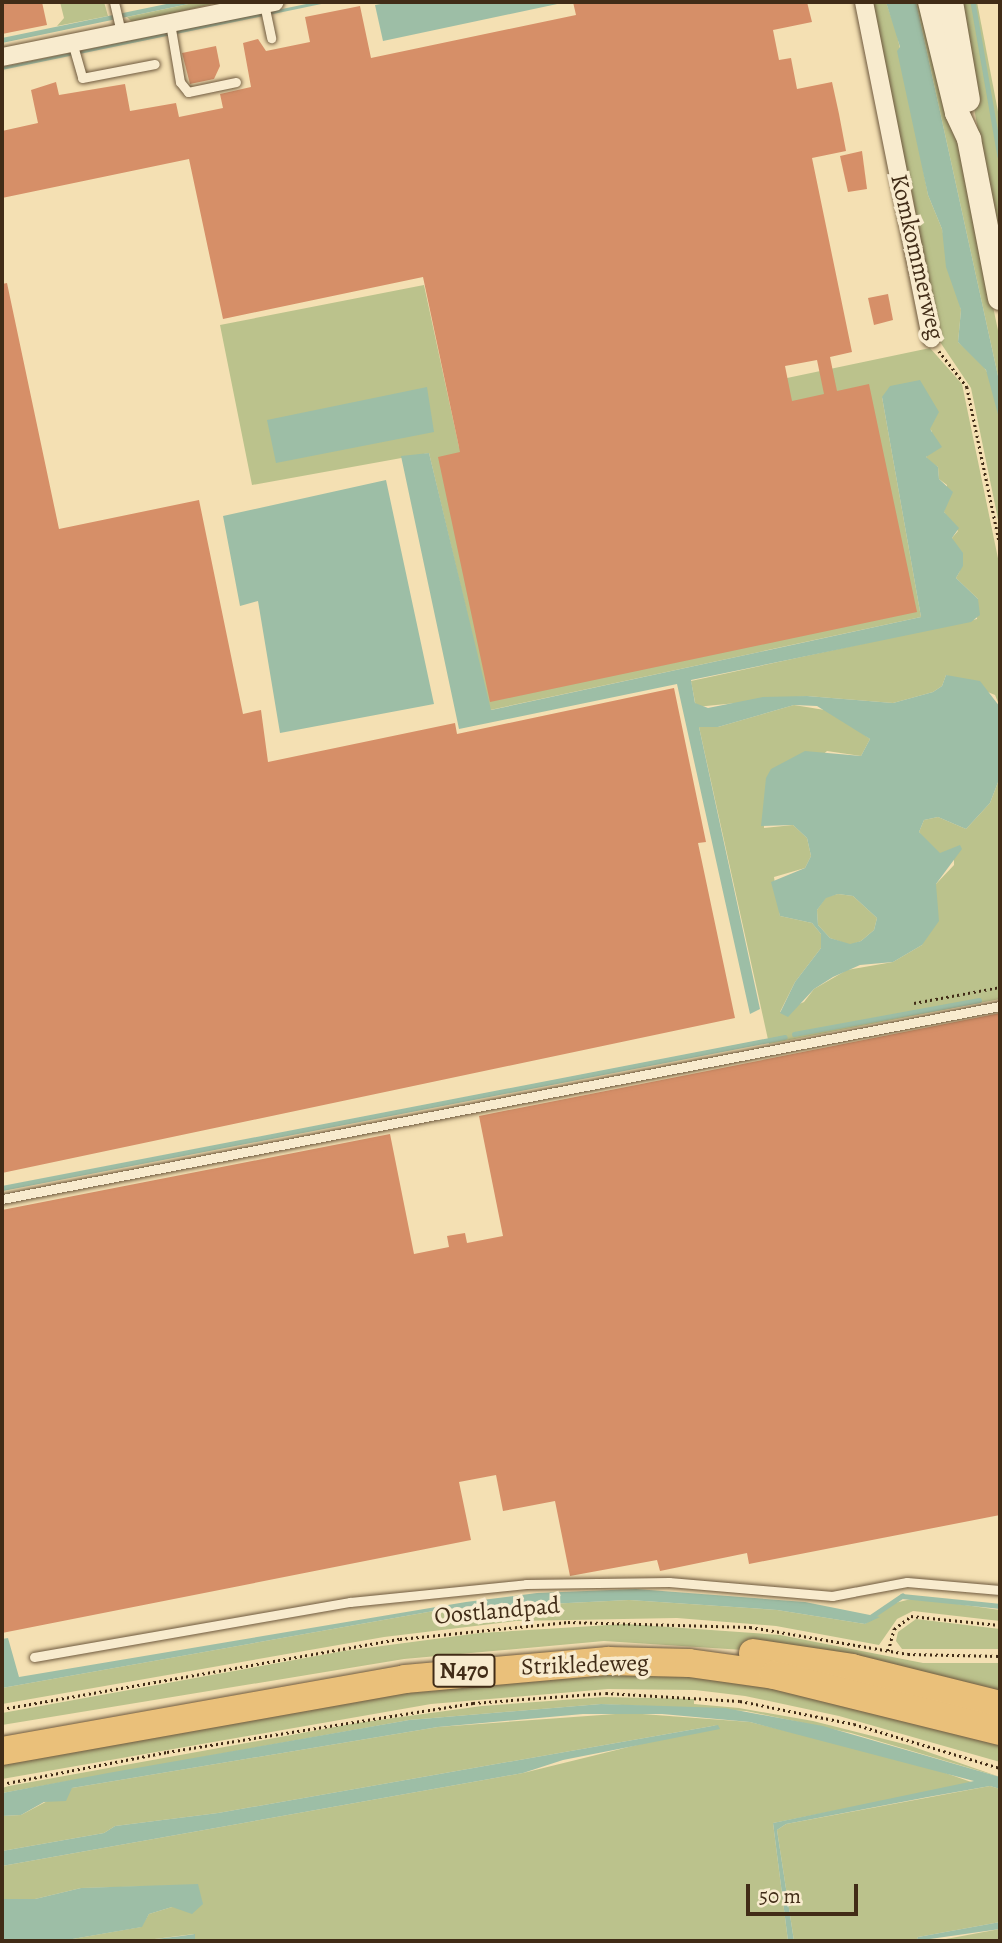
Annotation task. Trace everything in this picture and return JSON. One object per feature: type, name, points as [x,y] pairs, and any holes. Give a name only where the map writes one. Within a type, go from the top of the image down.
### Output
[{"type":"main road","points":[[930,2],[957,113],[968,139],[1000,298]]},
{"type":"main road","points":[[951,2],[970,111],[968,139]]},
{"type":"main road","name":"Strikledeweg","points":[[2,1735],[331,1674],[478,1654],[594,1646],[690,1647],[779,1656],[932,1685],[1000,1706]]},
{"type":"main road","name":"Strikledeweg","points":[[2,1751],[405,1679],[608,1661],[689,1663],[774,1675],[1000,1731]]},
{"type":"street","name":"Komkommerweg","points":[[863,2],[931,338]]},
{"type":"street","points":[[2,57],[74,50],[120,28],[172,30],[268,9]]},
{"type":"lane","points":[[115,6],[120,28]]},
{"type":"lane","points":[[268,9],[271,38]]},
{"type":"lane","points":[[172,30],[180,82],[188,92],[236,82]]},
{"type":"lane","points":[[74,50],[82,79],[155,64]]},
{"type":"lane","points":[[2,1199],[1000,1006]]},
{"type":"lane","points":[[34,1657],[350,1602],[526,1584],[669,1582],[832,1597],[907,1582],[1000,1590]]},
{"type":"path","name":"Komkommerweg","points":[[931,338],[967,387],[1000,545]]},
{"type":"path","points":[[914,1003],[1000,986]]},
{"type":"path","points":[[888,1651],[894,1629],[911,1616],[1000,1625]]},
{"type":"path","name":"Oostlandpad","points":[[2,1709],[400,1639],[568,1622],[750,1627],[888,1651],[1000,1656]]},
{"type":"path","points":[[2,1784],[141,1757],[473,1703],[606,1693],[740,1701],[854,1724],[1000,1768]]},
{"type":"shaded area","points":[[60,2],[104,2],[108,16],[57,26],[64,18]]},
{"type":"shaded area","points":[[176,2],[198,2],[2,43],[2,38]]},
{"type":"shaded area","points":[[198,2],[220,2],[133,23],[127,17]]},
{"type":"shaded area","points":[[316,2],[331,2],[2,70],[2,67]]},
{"type":"shaded area","points":[[392,2],[562,3],[383,41],[375,5]]},
{"type":"shaded area","points":[[868,2],[886,2],[897,34],[928,195],[942,229],[961,310],[958,342],[981,362],[991,379],[1000,422],[1000,529],[971,388],[936,336],[911,187],[906,181]]},
{"type":"shaded area","points":[[886,2],[916,2],[1000,385],[1000,422],[986,370],[958,342],[961,310],[946,267],[942,229],[928,195],[897,51],[900,47]]},
{"type":"shaded area","points":[[916,2],[925,2],[963,163],[1000,340],[1000,385]]},
{"type":"shaded area","points":[[955,2],[977,2],[1000,122],[1000,253]]},
{"type":"shaded area","points":[[424,285],[459,447],[930,348],[962,384],[1000,568],[1000,707],[995,695],[946,675],[942,686],[933,692],[893,703],[807,696],[696,707],[691,681],[977,619],[978,599],[956,578],[960,571],[952,538],[958,531],[944,512],[947,485],[939,479],[938,467],[926,459],[932,431],[882,397],[921,617],[490,710],[429,453],[252,485],[220,325]]},
{"type":"shaded area","points":[[920,380],[939,412],[930,429],[942,447],[926,457],[938,467],[939,479],[953,492],[944,512],[959,528],[952,538],[963,553],[963,566],[956,578],[978,599],[980,615],[971,622],[691,680],[695,703],[708,708],[763,697],[807,696],[893,703],[933,692],[942,686],[946,675],[980,681],[1000,707],[1000,777],[990,803],[966,829],[938,817],[924,820],[919,832],[940,853],[960,845],[962,849],[936,884],[939,921],[922,945],[893,962],[860,965],[833,977],[814,989],[788,1017],[780,1013],[795,982],[821,948],[821,934],[812,923],[780,916],[771,882],[805,868],[811,856],[807,838],[793,825],[761,826],[766,778],[771,769],[805,751],[861,756],[870,739],[817,706],[794,705],[718,727],[699,727],[760,1009],[750,1014],[677,684],[459,729],[401,456],[429,453],[491,710],[921,617],[882,397],[890,386]],"holes":[[[838,894],[853,896],[877,918],[874,930],[861,941],[850,944],[830,938],[818,925],[817,910],[826,898]]]},
{"type":"shaded area","points":[[427,387],[434,432],[276,463],[267,420]]},
{"type":"shaded area","points":[[386,480],[434,704],[280,733],[258,601],[240,606],[223,516]]},
{"type":"shaded area","points":[[794,705],[831,711],[870,739],[861,756],[827,751],[764,805],[764,828],[793,825],[807,838],[811,856],[805,868],[774,877],[780,916],[812,923],[821,934],[821,948],[795,982],[780,1012],[804,1002],[814,989],[847,970],[893,962],[922,945],[936,884],[954,865],[954,850],[940,854],[928,845],[919,832],[924,820],[938,817],[966,829],[990,803],[1000,777],[1000,999],[769,1044],[699,727],[718,727]]},
{"type":"shaded area","points":[[838,894],[853,896],[877,918],[874,930],[861,941],[850,945],[830,938],[818,925],[817,910],[826,897]]},
{"type":"shaded area","points":[[636,1589],[805,1602],[880,1617],[865,1624],[777,1610],[629,1600],[445,1609],[2,1688],[2,1639],[8,1638],[19,1677],[466,1602],[537,1593]]},
{"type":"shaded area","points":[[915,1598],[1000,1610],[1000,1621],[913,1611],[897,1619],[879,1645],[776,1626],[677,1618],[516,1621],[384,1637],[2,1704],[2,1688],[445,1609],[629,1600],[777,1610],[865,1624],[895,1603]]},
{"type":"shaded area","points":[[916,1619],[1000,1629],[1000,1649],[902,1649],[896,1641],[898,1632]]},
{"type":"shaded area","points":[[626,1624],[780,1635],[923,1663],[1000,1663],[1000,1696],[759,1651],[604,1641],[404,1659],[2,1725],[2,1713],[344,1651],[480,1633]]},
{"type":"shaded area","points":[[703,1670],[1000,1739],[1000,1762],[839,1716],[745,1696],[695,1690],[608,1689],[431,1704],[2,1779],[2,1757],[474,1676]]},
{"type":"shaded area","points":[[604,1697],[694,1699],[694,1704],[739,1708],[813,1721],[908,1745],[1000,1777],[851,1733],[746,1711],[601,1704],[409,1720],[2,1793],[2,1788],[9,1786],[357,1723],[482,1706]]},
{"type":"shaded area","points":[[601,1704],[725,1708],[823,1726],[1000,1777],[1000,1789],[990,1786],[928,1797],[786,1824],[777,1830],[794,1941],[788,1941],[773,1823],[974,1781],[750,1722],[662,1714],[583,1714],[438,1727],[72,1788],[66,1801],[44,1802],[21,1815],[2,1816],[2,1793],[108,1773],[409,1720]]},
{"type":"shaded area","points":[[629,1713],[750,1722],[917,1763],[974,1783],[773,1823],[788,1941],[195,1941],[194,1934],[139,1941],[61,1941],[141,1927],[149,1914],[172,1907],[198,1885],[81,1888],[35,1899],[2,1899],[2,1866],[523,1773],[718,1725],[218,1813],[115,1826],[104,1833],[2,1851],[2,1816],[21,1815],[72,1788],[438,1727]]},
{"type":"shaded area","points":[[718,1725],[720,1729],[563,1760],[523,1773],[2,1866],[2,1851],[104,1833],[115,1826],[218,1813]]},
{"type":"shaded area","points":[[990,1786],[1000,1789],[1000,1922],[918,1937],[916,1941],[794,1941],[777,1830],[786,1824]]},
{"type":"shaded area","points":[[198,1884],[203,1904],[192,1914],[172,1907],[149,1914],[142,1927],[61,1941],[2,1941],[2,1899],[35,1899],[81,1888]]},
{"type":"shaded area","points":[[1000,1922],[1000,1929],[916,1941],[918,1937]]},
{"type":"shaded area","points":[[1000,1929],[1000,1941],[935,1941]]},
{"type":"shaded area","points":[[195,1934],[195,1941],[139,1941],[181,1936]]},
{"type":"building","points":[[2,2],[42,2],[47,25],[2,34]]},
{"type":"building","points":[[573,2],[807,2],[812,22],[773,30],[779,60],[791,58],[797,89],[832,82],[846,151],[812,158],[852,352],[830,357],[837,391],[869,384],[917,612],[490,702],[438,457],[460,452],[423,277],[223,319],[189,159],[2,198],[2,131],[38,123],[31,90],[56,82],[59,95],[125,84],[130,111],[176,103],[179,117],[223,108],[220,94],[251,87],[243,43],[258,39],[266,51],[310,42],[305,17],[360,6],[371,58],[576,15]],"holes":[[[817,360],[824,394],[792,401],[785,366]]]},
{"type":"building","points":[[216,46],[220,66],[214,79],[190,84],[182,53]]},
{"type":"building","points":[[862,151],[867,189],[848,192],[840,156]]},
{"type":"building","points":[[7,283],[59,529],[199,500],[243,714],[261,710],[268,762],[455,723],[457,734],[674,688],[706,842],[698,843],[735,1018],[2,1173],[2,284]]},
{"type":"building","points":[[888,294],[893,320],[874,325],[868,298]]},
{"type":"building","points":[[1000,1013],[1000,1515],[749,1564],[747,1553],[660,1571],[657,1560],[570,1576],[555,1501],[503,1511],[496,1475],[459,1482],[471,1540],[2,1633],[2,1210],[390,1134],[414,1254],[449,1247],[447,1236],[465,1233],[467,1243],[503,1236],[479,1116]]},
{"type":"waterway","points":[[973,2],[1000,156]]},
{"type":"waterway","points":[[794,1034],[979,1000]]},
{"type":"waterway","points":[[2,1188],[785,1037]]},
{"type":"waterway","points":[[869,1618],[902,1596],[1000,1606]]}]
